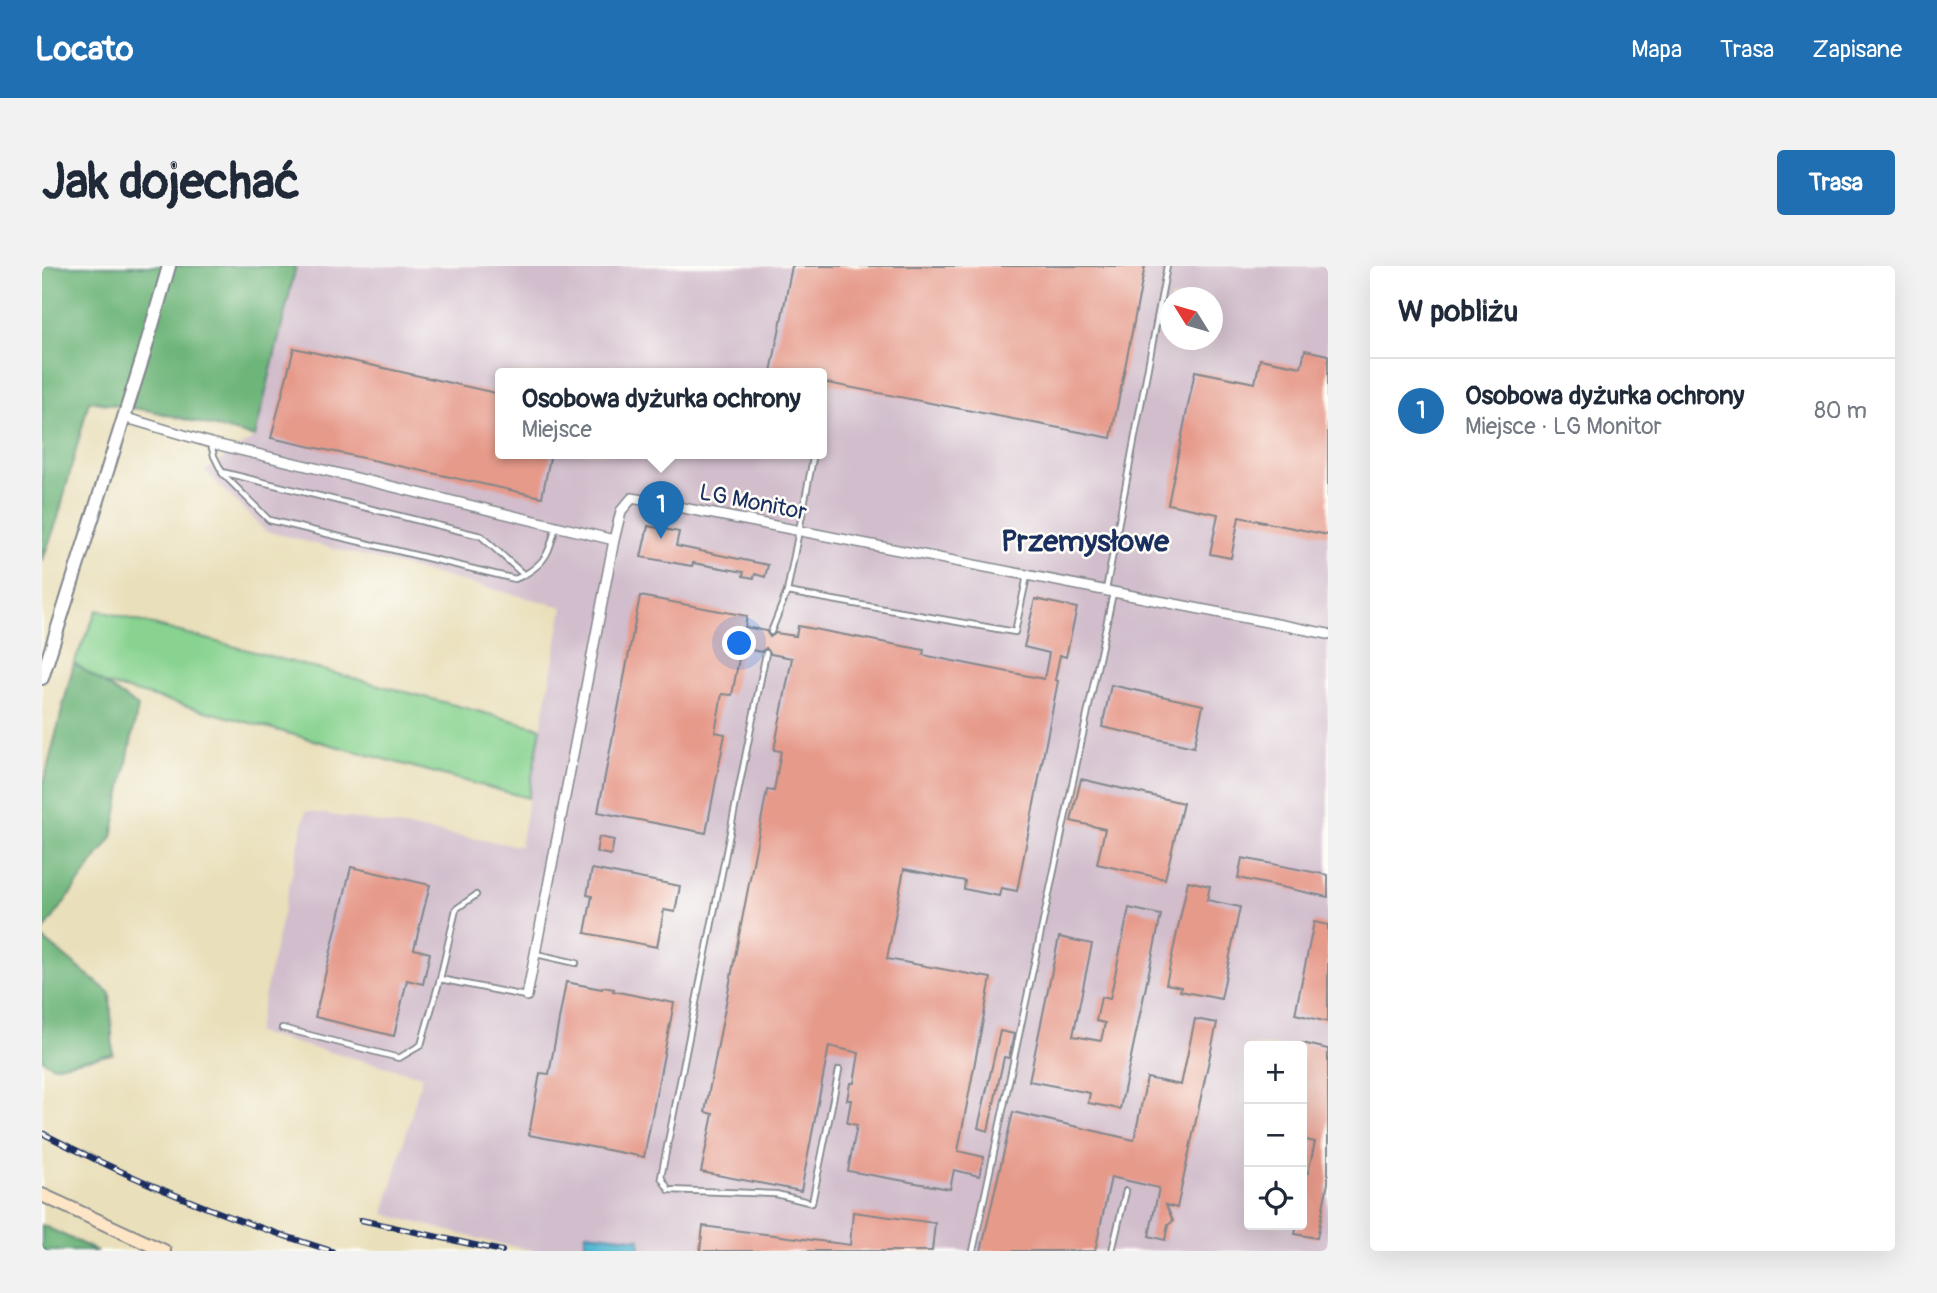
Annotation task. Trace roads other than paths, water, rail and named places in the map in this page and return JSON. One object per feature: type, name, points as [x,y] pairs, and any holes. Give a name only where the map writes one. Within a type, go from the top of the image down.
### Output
[{"type":"main road","points":[[42,1195],[164,1251]]},
{"type":"street","points":[[42,678],[169,266]]},
{"type":"street","points":[[123,417],[211,443],[614,540]]},
{"type":"street","name":"LG Monitor","points":[[527,996],[614,540],[621,510],[632,498],[1328,634]]},
{"type":"lane","points":[[973,1251],[1110,591],[1167,266]]},
{"type":"lane","points":[[211,443],[222,472],[270,520],[515,579],[539,567],[550,552],[556,525]]},
{"type":"lane","points":[[771,632],[787,592],[813,459]]},
{"type":"lane","points":[[222,472],[481,536],[524,575]]},
{"type":"lane","points":[[787,592],[1015,632],[1027,575]]},
{"type":"lane","points":[[766,653],[661,1177],[669,1190],[776,1194],[812,1203],[839,1070]]},
{"type":"lane","points":[[282,1028],[399,1058],[421,1045],[456,909],[477,895]]},
{"type":"lane","points":[[535,954],[576,963]]},
{"type":"lane","points":[[440,979],[527,996]]},
{"type":"lane","points":[[1112,1251],[1126,1191]]},
{"type":"water","points":[[586,1233],[640,1239],[639,1251],[584,1250]]},
{"type":"railway","points":[[42,1133],[184,1199],[332,1251]]},
{"type":"railway","points":[[361,1220],[502,1251]]},
{"type":"place","name":"Osobowa dyżurka ochrony","points":[[661,539]]},
{"type":"district","name":"Przemysłowe","points":[[1085,541]]}]
